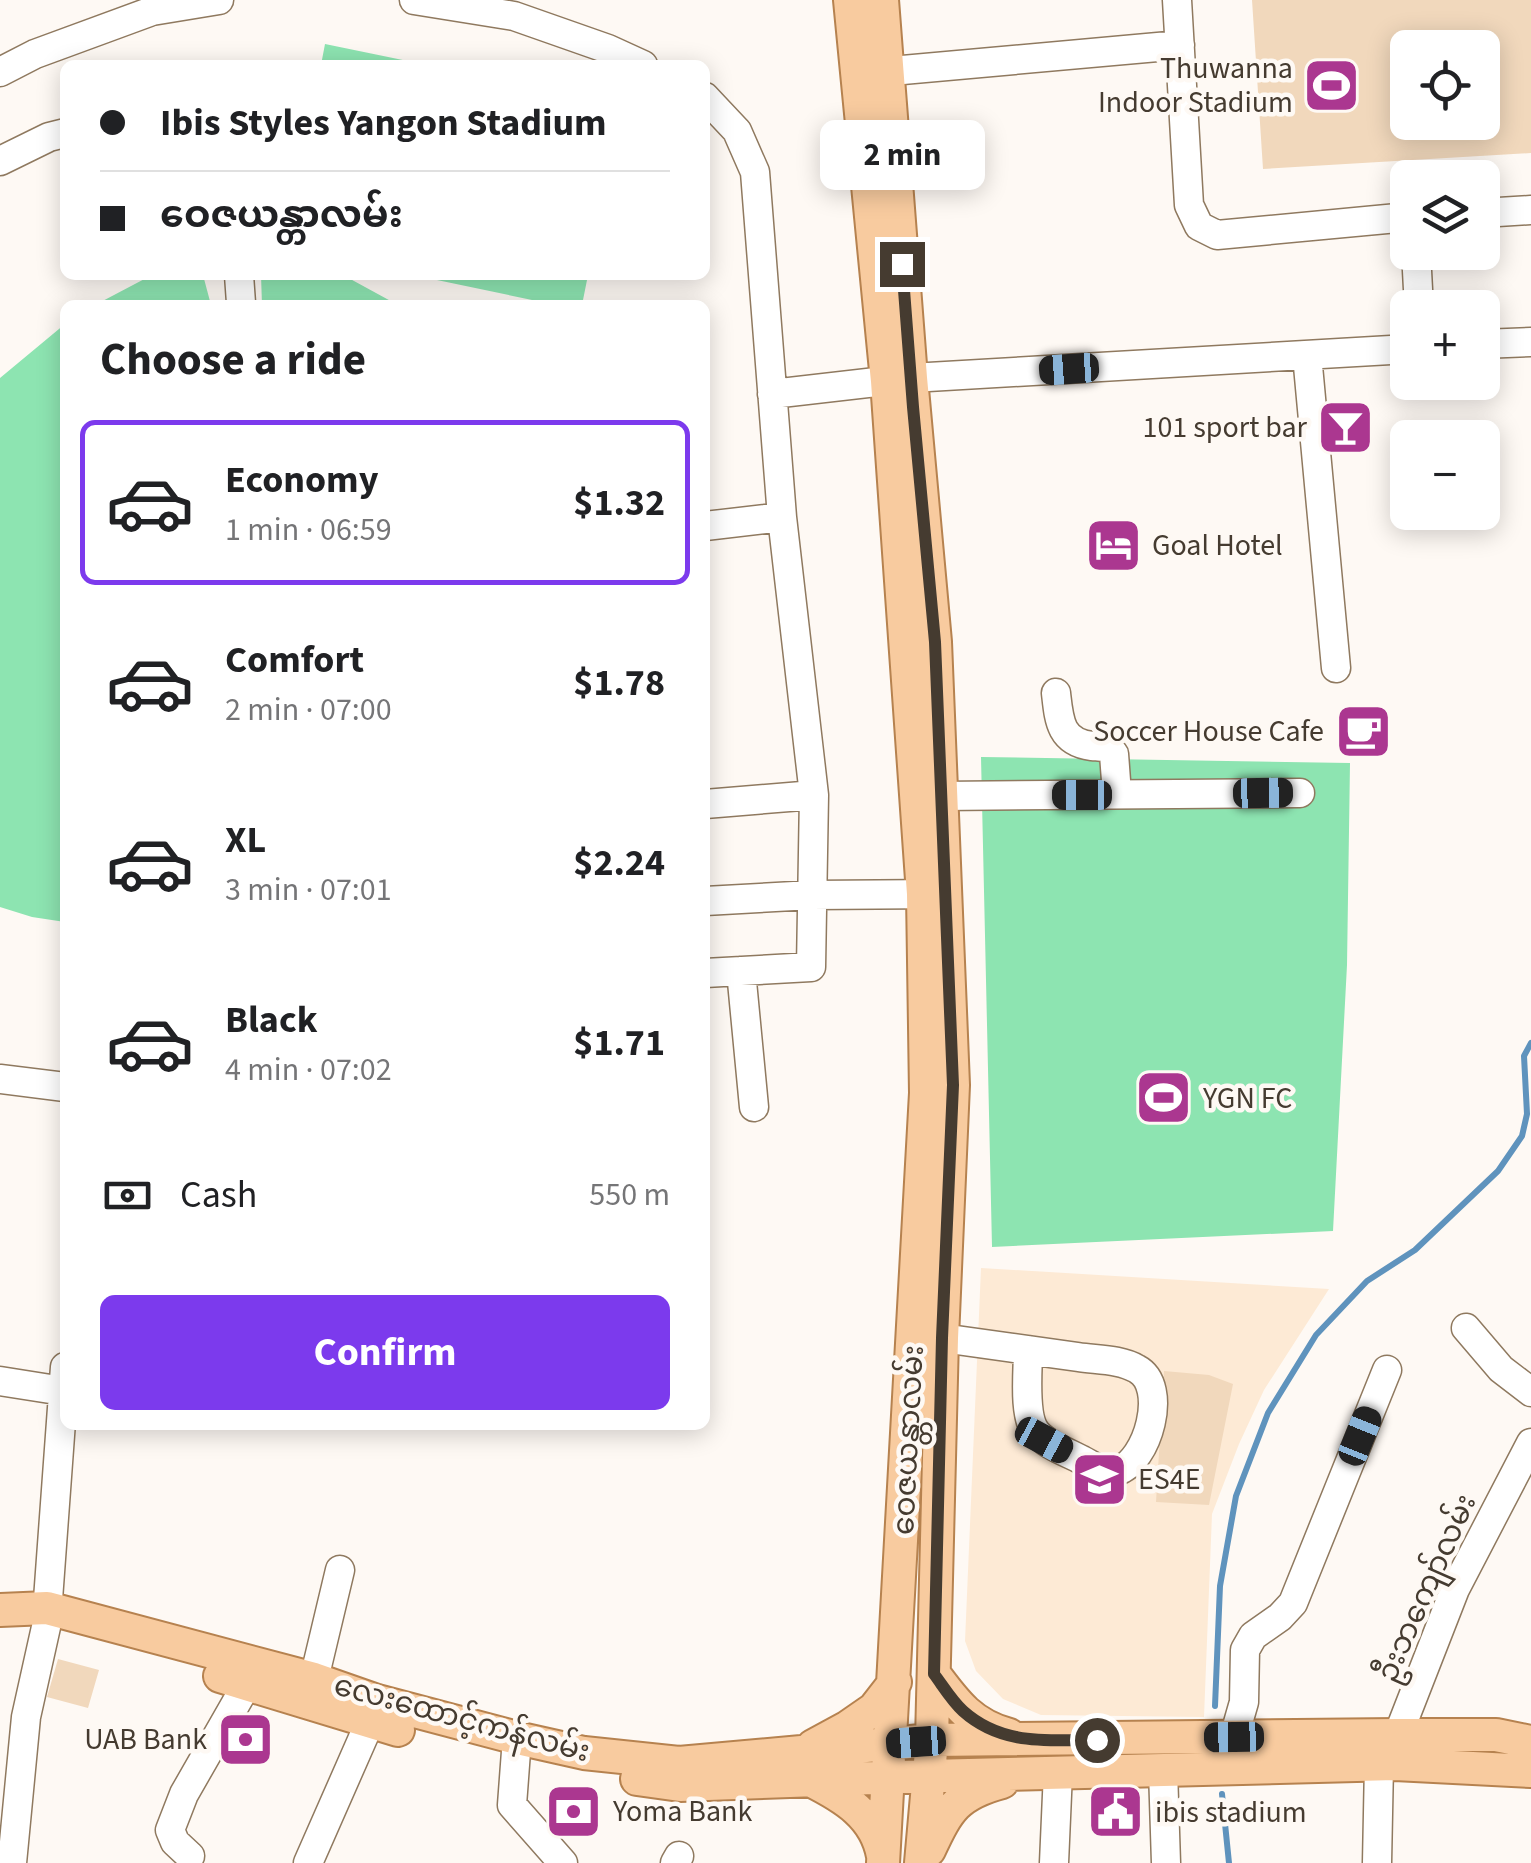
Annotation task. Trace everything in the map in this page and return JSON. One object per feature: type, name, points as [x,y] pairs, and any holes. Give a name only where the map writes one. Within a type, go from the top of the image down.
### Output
[{"type":"main road","name":"ဝေဇယန္တာလမ်း","points":[[866,1],[899,380],[934,894],[953,1085],[932,1740],[922,1863]]},
{"type":"main road","name":"ဝေဇယန္တာလမ်း","points":[[884,1862],[940,796],[935,642],[899,380]]},
{"type":"main road","name":"လေးထောင့်ကန်လမ်း","points":[[0,1610],[46,1618],[312,1691],[370,1722],[516,1750],[584,1752],[679,1763],[807,1765],[890,1777],[1162,1770],[1391,1754],[1496,1736],[1531,1742]]},
{"type":"main road","name":"လေးထောင့်ကန်လမ်း","points":[[0,1628],[46,1618]]},
{"type":"main road","name":"လေးထောင့်ကန်လမ်း","points":[[130,1640],[247,1684],[378,1701],[516,1750]]},
{"type":"main road","points":[[934,1674],[962,1710],[988,1729],[1028,1741]]},
{"type":"main road","points":[[884,1862],[881,1846],[857,1807],[807,1765],[874,1709],[895,1682]]},
{"type":"main road","name":"လေးထောင့်ကန်လမ်း","points":[[807,1765],[890,1744],[932,1740],[1234,1737],[1531,1771]]},
{"type":"main road","points":[[922,1863],[955,1804],[977,1789],[1050,1773]]},
{"type":"street","points":[[0,72],[35,54],[152,11],[219,0]]},
{"type":"street","points":[[414,0],[514,16],[632,60]]},
{"type":"street","points":[[1177,0],[1188,205],[1199,226],[1218,235],[1390,219]]},
{"type":"street","points":[[873,73],[1180,45]]},
{"type":"street","points":[[710,102],[737,131],[754,172],[782,517],[814,794],[812,967],[710,973]]},
{"type":"street","points":[[0,160],[60,134]]},
{"type":"street","points":[[1500,212],[1531,210]]},
{"type":"street","points":[[1500,343],[1531,342]]},
{"type":"street","points":[[772,394],[899,380],[1390,350]]},
{"type":"street","points":[[1306,355],[1336,668]]},
{"type":"street","points":[[710,525],[782,517]]},
{"type":"street","points":[[1056,692],[1058,716],[1065,734],[1078,744],[1106,747],[1114,754],[1117,794]]},
{"type":"street","points":[[940,796],[1300,793]]},
{"type":"street","points":[[710,804],[814,794]]},
{"type":"street","points":[[710,902],[812,895],[934,894]]},
{"type":"street","points":[[741,971],[754,1107]]},
{"type":"street","points":[[0,1079],[60,1087]]},
{"type":"street","points":[[1466,1328],[1501,1370],[1531,1392]]},
{"type":"street","points":[[942,1338],[1028,1350],[1125,1364],[1136,1368],[1149,1378],[1154,1399],[1140,1450],[1127,1465],[1118,1471],[1101,1470],[1038,1434],[1029,1408],[1028,1350]]},
{"type":"street","points":[[1234,1737],[1244,1702],[1245,1650],[1253,1636],[1293,1603],[1387,1370]]},
{"type":"street","points":[[0,1381],[60,1379]]},
{"type":"street","points":[[12,1863],[26,1717],[46,1618],[60,1430]]},
{"type":"street","name":"ဦးဘကျော်လမ်း","points":[[1391,1754],[1455,1589],[1531,1444]]},
{"type":"street","points":[[312,1691],[340,1570]]},
{"type":"street","points":[[190,1856],[175,1842],[170,1830],[184,1794],[247,1684]]},
{"type":"street","points":[[321,1856],[370,1722]]},
{"type":"street","points":[[516,1750],[512,1805],[563,1863]]},
{"type":"street","points":[[1377,1863],[1391,1754]]},
{"type":"street","points":[[1162,1770],[1166,1863]]},
{"type":"street","points":[[1050,1773],[1054,1863]]},
{"type":"shaded area","name":"ES4E","points":[[981,1268],[1329,1289],[1264,1390],[1212,1514],[1204,1717],[1041,1715],[1003,1699],[976,1671],[965,1641]]},
{"type":"green space","points":[[325,44],[403,60],[322,60]]},
{"type":"green space","points":[[142,280],[204,280],[210,300],[104,300]]},
{"type":"green space","points":[[261,280],[352,280],[389,300],[262,300]]},
{"type":"green space","points":[[437,280],[587,280],[583,300],[532,300]]},
{"type":"green space","points":[[60,328],[60,921],[0,907],[0,378]]},
{"type":"green space","name":"YGN FC","points":[[981,757],[1350,763],[1347,965],[1333,1231],[992,1247]]},
{"type":"building","name":"Thuwanna Indoor Stadium","points":[[1252,0],[1531,0],[1531,153],[1263,169]]},
{"type":"building","points":[[1164,1371],[1209,1375],[1233,1384],[1209,1505],[1156,1502]]},
{"type":"building","points":[[58,1659],[99,1670],[88,1708],[47,1697]]},
{"type":"waterway","points":[[1215,1706],[1220,1586],[1236,1496],[1268,1413],[1316,1335],[1367,1281],[1415,1250],[1498,1171],[1522,1136],[1527,1114],[1524,1056],[1531,1043]]},
{"type":"waterway","points":[[1222,1794],[1229,1863]]},
{"type":"place","name":"Thuwanna Indoor Stadium","points":[[1332,85]]},
{"type":"place","name":"101 sport bar","points":[[1346,427]]},
{"type":"place","name":"Goal Hotel","points":[[1113,545]]},
{"type":"place","name":"Soccer House Cafe","points":[[1363,731]]},
{"type":"place","name":"YGN FC","points":[[1164,1098]]},
{"type":"place","name":"ES4E","points":[[1099,1479]]},
{"type":"place","name":"UAB Bank","points":[[246,1739]]},
{"type":"place","name":"Yoma Bank","points":[[574,1811]]},
{"type":"place","name":"ibis stadium","points":[[1116,1812]]},
{"type":"route","points":[[902,264],[935,642],[953,1085],[934,1674],[962,1710],[988,1729],[1028,1741],[1097,1740]]}]
